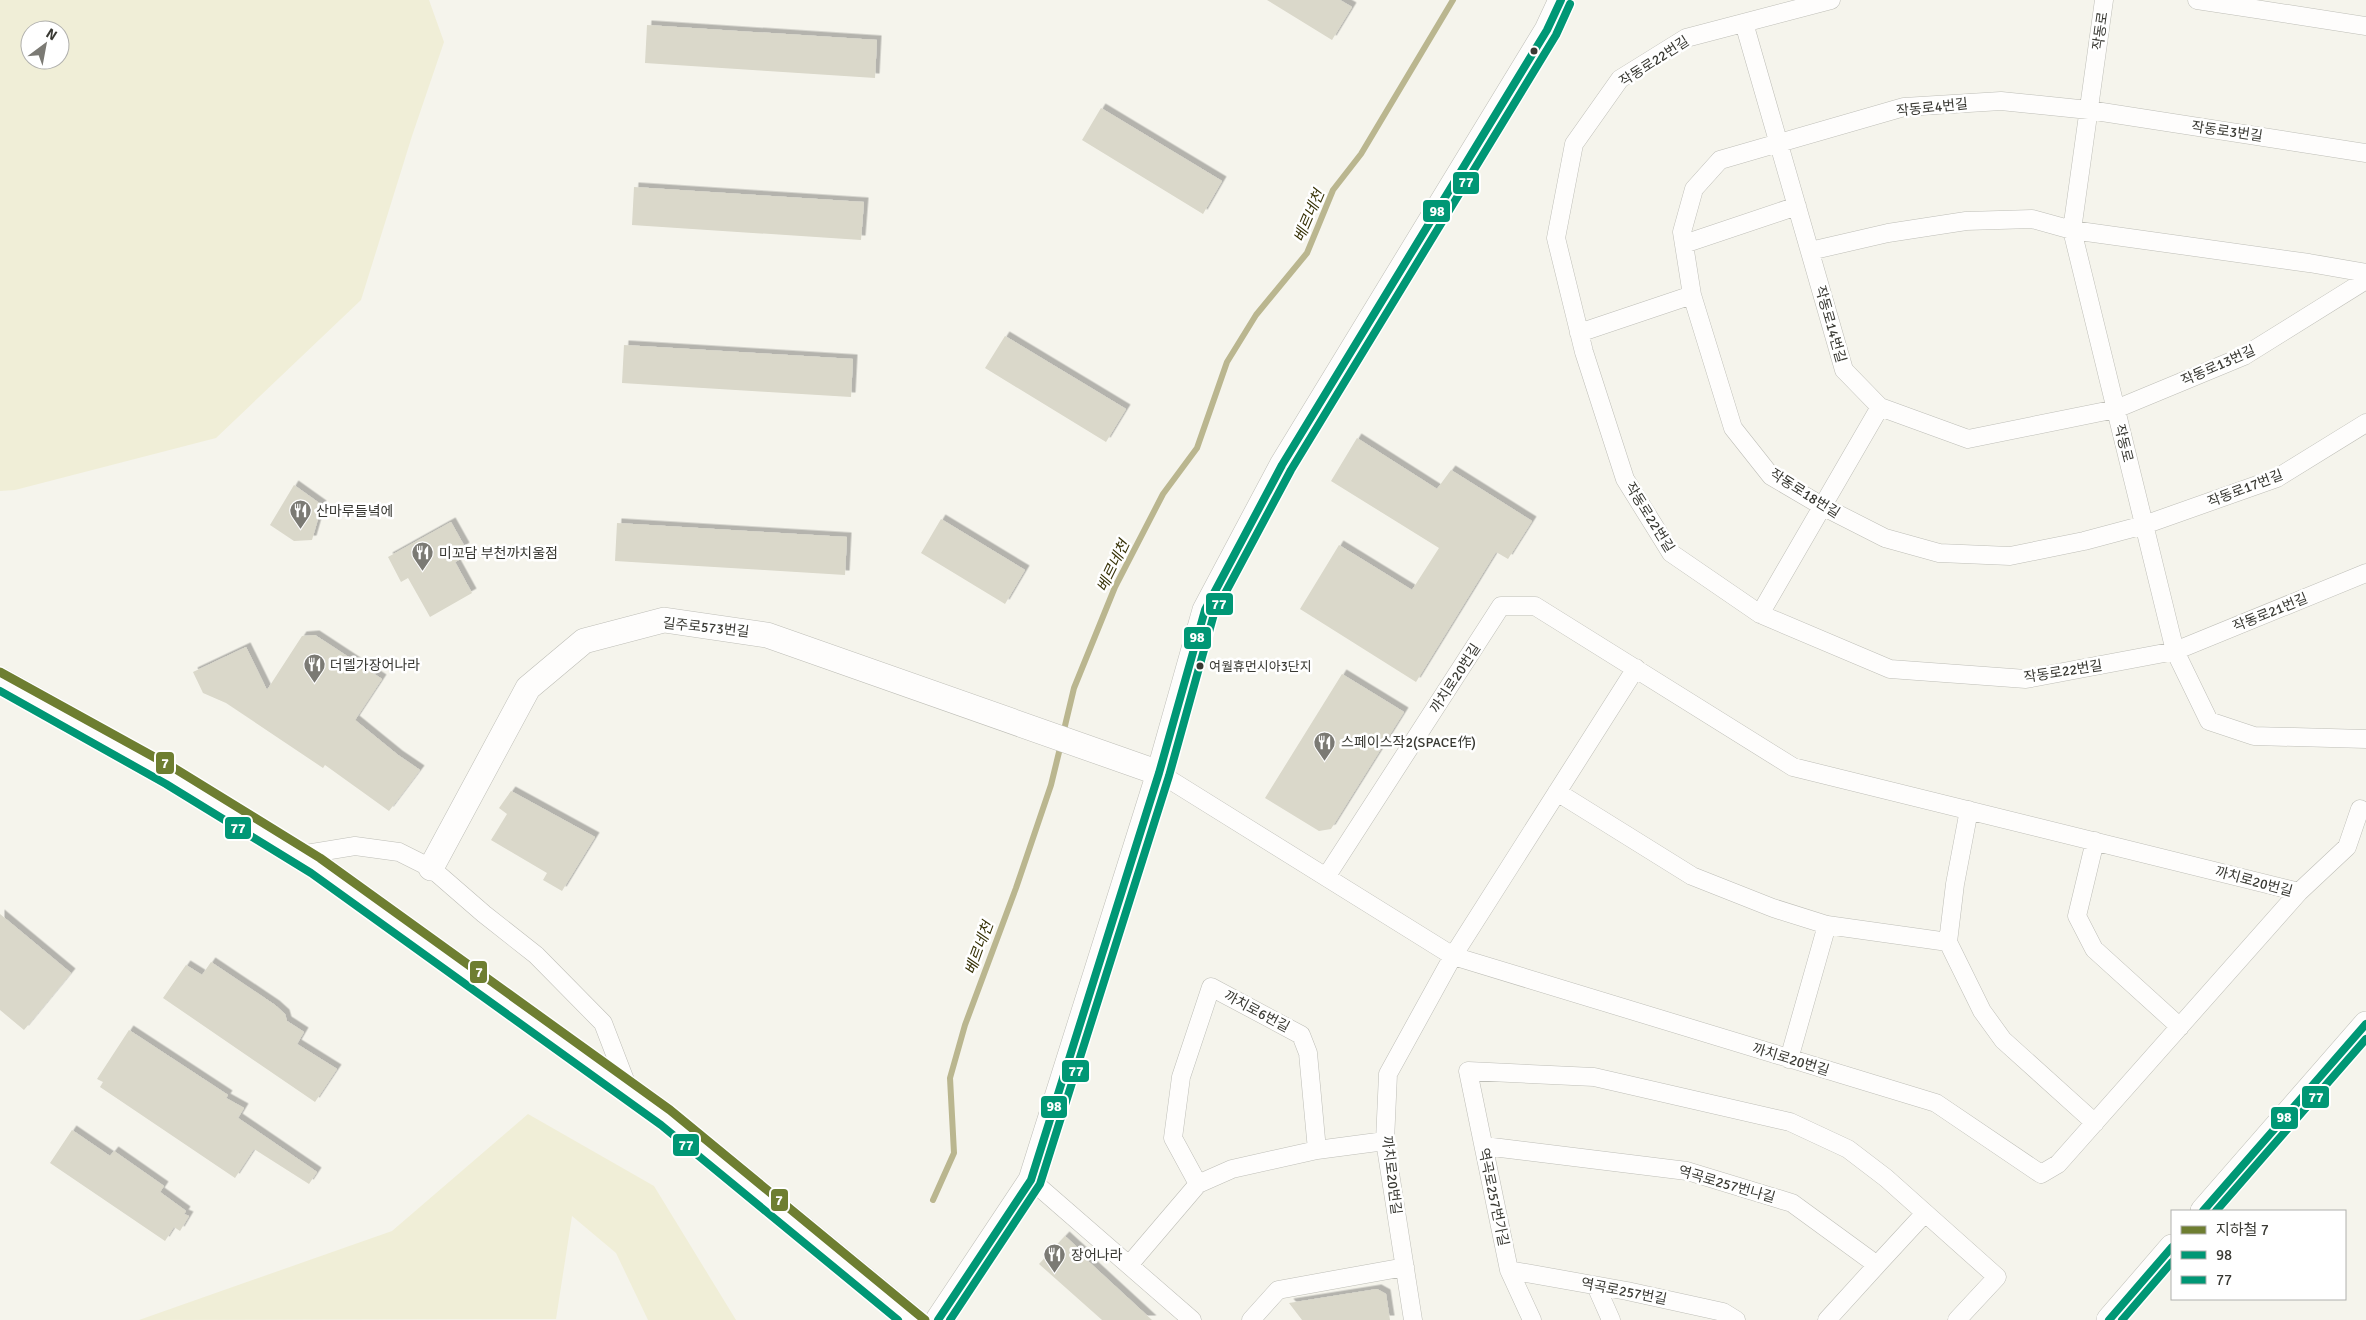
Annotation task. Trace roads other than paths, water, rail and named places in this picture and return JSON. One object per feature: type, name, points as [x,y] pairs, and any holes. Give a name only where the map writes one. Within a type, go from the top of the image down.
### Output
[{"type":"street","points":[[938,1320],[1031,1180],[1159,773],[1206,610],[1282,465],[1543,37],[1561,0]]},
{"type":"street","name":"작동로22번길","points":[[1831,0],[1686,38],[1620,79],[1574,144],[1556,238],[1579,333],[1625,479],[1671,554],[1760,614],[1890,669],[2026,679],[2175,651]]},
{"type":"street","name":"작동로","points":[[2104,0],[2072,230],[2175,651],[2209,721],[2254,736],[2366,739]]},
{"type":"street","points":[[2197,0],[2366,26]]},
{"type":"street","name":"작동로14번길","points":[[1744,23],[1844,370],[1880,407],[1968,439],[2116,409]]},
{"type":"street","name":"작동로4번길","points":[[1778,142],[1904,107],[2001,101],[2089,110]]},
{"type":"street","name":"작동로3번길","points":[[2089,110],[2366,153]]},
{"type":"street","name":"작동로18번길","points":[[1778,142],[1720,160],[1694,189],[1682,232],[1692,295],[1733,428],[1771,476],[1822,506],[1886,538],[1939,553],[2010,556],[2084,541],[2144,525]]},
{"type":"street","points":[[1684,244],[1797,206]]},
{"type":"street","points":[[1810,252],[1888,233],[1966,221],[2032,219],[2072,230],[2309,263],[2366,273]]},
{"type":"street","name":"작동로13번길","points":[[2116,409],[2244,356],[2366,280]]},
{"type":"street","points":[[1579,333],[1692,295]]},
{"type":"street","points":[[1760,614],[1880,407]]},
{"type":"street","name":"작동로17번길","points":[[2144,525],[2277,478],[2366,423]]},
{"type":"street","name":"작동로21번길","points":[[2175,651],[2366,573]]},
{"type":"street","name":"까치로20번길","points":[[1159,773],[1326,877],[1453,956],[1936,1104],[2041,1174],[2058,1164],[2299,892],[1793,767],[1535,606],[1502,606],[1326,877]]},
{"type":"street","name":"길주로573번길","points":[[431,868],[528,688],[584,642],[664,620],[767,635],[1159,773]]},
{"type":"street","name":"까치로20번길","points":[[1414,1320],[1385,1142],[1388,1074],[1453,956],[1636,668]]},
{"type":"street","points":[[0,680],[171,775],[300,855],[667,1117],[914,1320]]},
{"type":"street","points":[[1557,792],[1692,876],[1772,908],[1827,925],[1948,942]]},
{"type":"street","points":[[1969,810],[1955,884],[1948,942],[1982,1011],[2003,1040],[2095,1123]]},
{"type":"street","points":[[2299,892],[2347,847],[2360,810]]},
{"type":"street","points":[[2095,842],[2077,916],[2094,949],[2180,1027]]},
{"type":"street","points":[[300,855],[355,846],[399,852],[431,868],[484,914],[536,955],[603,1023],[628,1088]]},
{"type":"street","points":[[1789,1058],[1827,925]]},
{"type":"street","name":"까치로6번길","points":[[1198,1184],[1174,1138],[1181,1077],[1211,987],[1301,1035],[1308,1053],[1317,1150]]},
{"type":"street","points":[[2204,1210],[2366,1024]]},
{"type":"street","name":"역곡로257번가길","points":[[1532,1320],[1509,1270],[1468,1071],[1594,1077],[1790,1122],[1848,1149],[1886,1178],[1925,1213]]},
{"type":"street","points":[[1129,1265],[1198,1184],[1232,1169],[1317,1150],[1385,1142]]},
{"type":"street","name":"역곡로257번나길","points":[[1484,1146],[1686,1170],[1792,1203],[1877,1265]]},
{"type":"street","points":[[1031,1180],[1192,1320]]},
{"type":"street","points":[[1828,1320],[1925,1213],[1996,1277],[1957,1320]]},
{"type":"street","points":[[2109,1320],[2171,1248]]},
{"type":"street","points":[[1251,1320],[1278,1290],[1405,1267]]},
{"type":"street","name":"역곡로257번길","points":[[1509,1270],[1723,1312],[1736,1320]]},
{"type":"street","points":[[1596,1286],[1611,1320]]},
{"type":"waterway","name":"베르네천","points":[[1063,734],[1074,688],[1115,587],[1163,494],[1197,448],[1227,362],[1256,315],[1307,253],[1333,190],[1361,154],[1453,0]]},
{"type":"waterway","name":"베르네천","points":[[933,1200],[954,1153],[950,1078],[965,1025],[1016,888],[1051,785],[1061,744]]},
{"type":"metro line","name":"7","points":[[0,672],[174,768],[320,858],[670,1110],[925,1320]]},
{"type":"place","name":"산마루들녘에","points":[[300,530]]},
{"type":"place","name":"미꼬담 부천까치울점","points":[[423,572]]},
{"type":"place","name":"여월휴먼시아3단지","points":[[1200,666]]},
{"type":"place","name":"더델가장어나라","points":[[314,684]]},
{"type":"place","name":"스페이스작2(SPACE作)","points":[[1325,761]]},
{"type":"place","name":"장어나라","points":[[1055,1274]]}]
